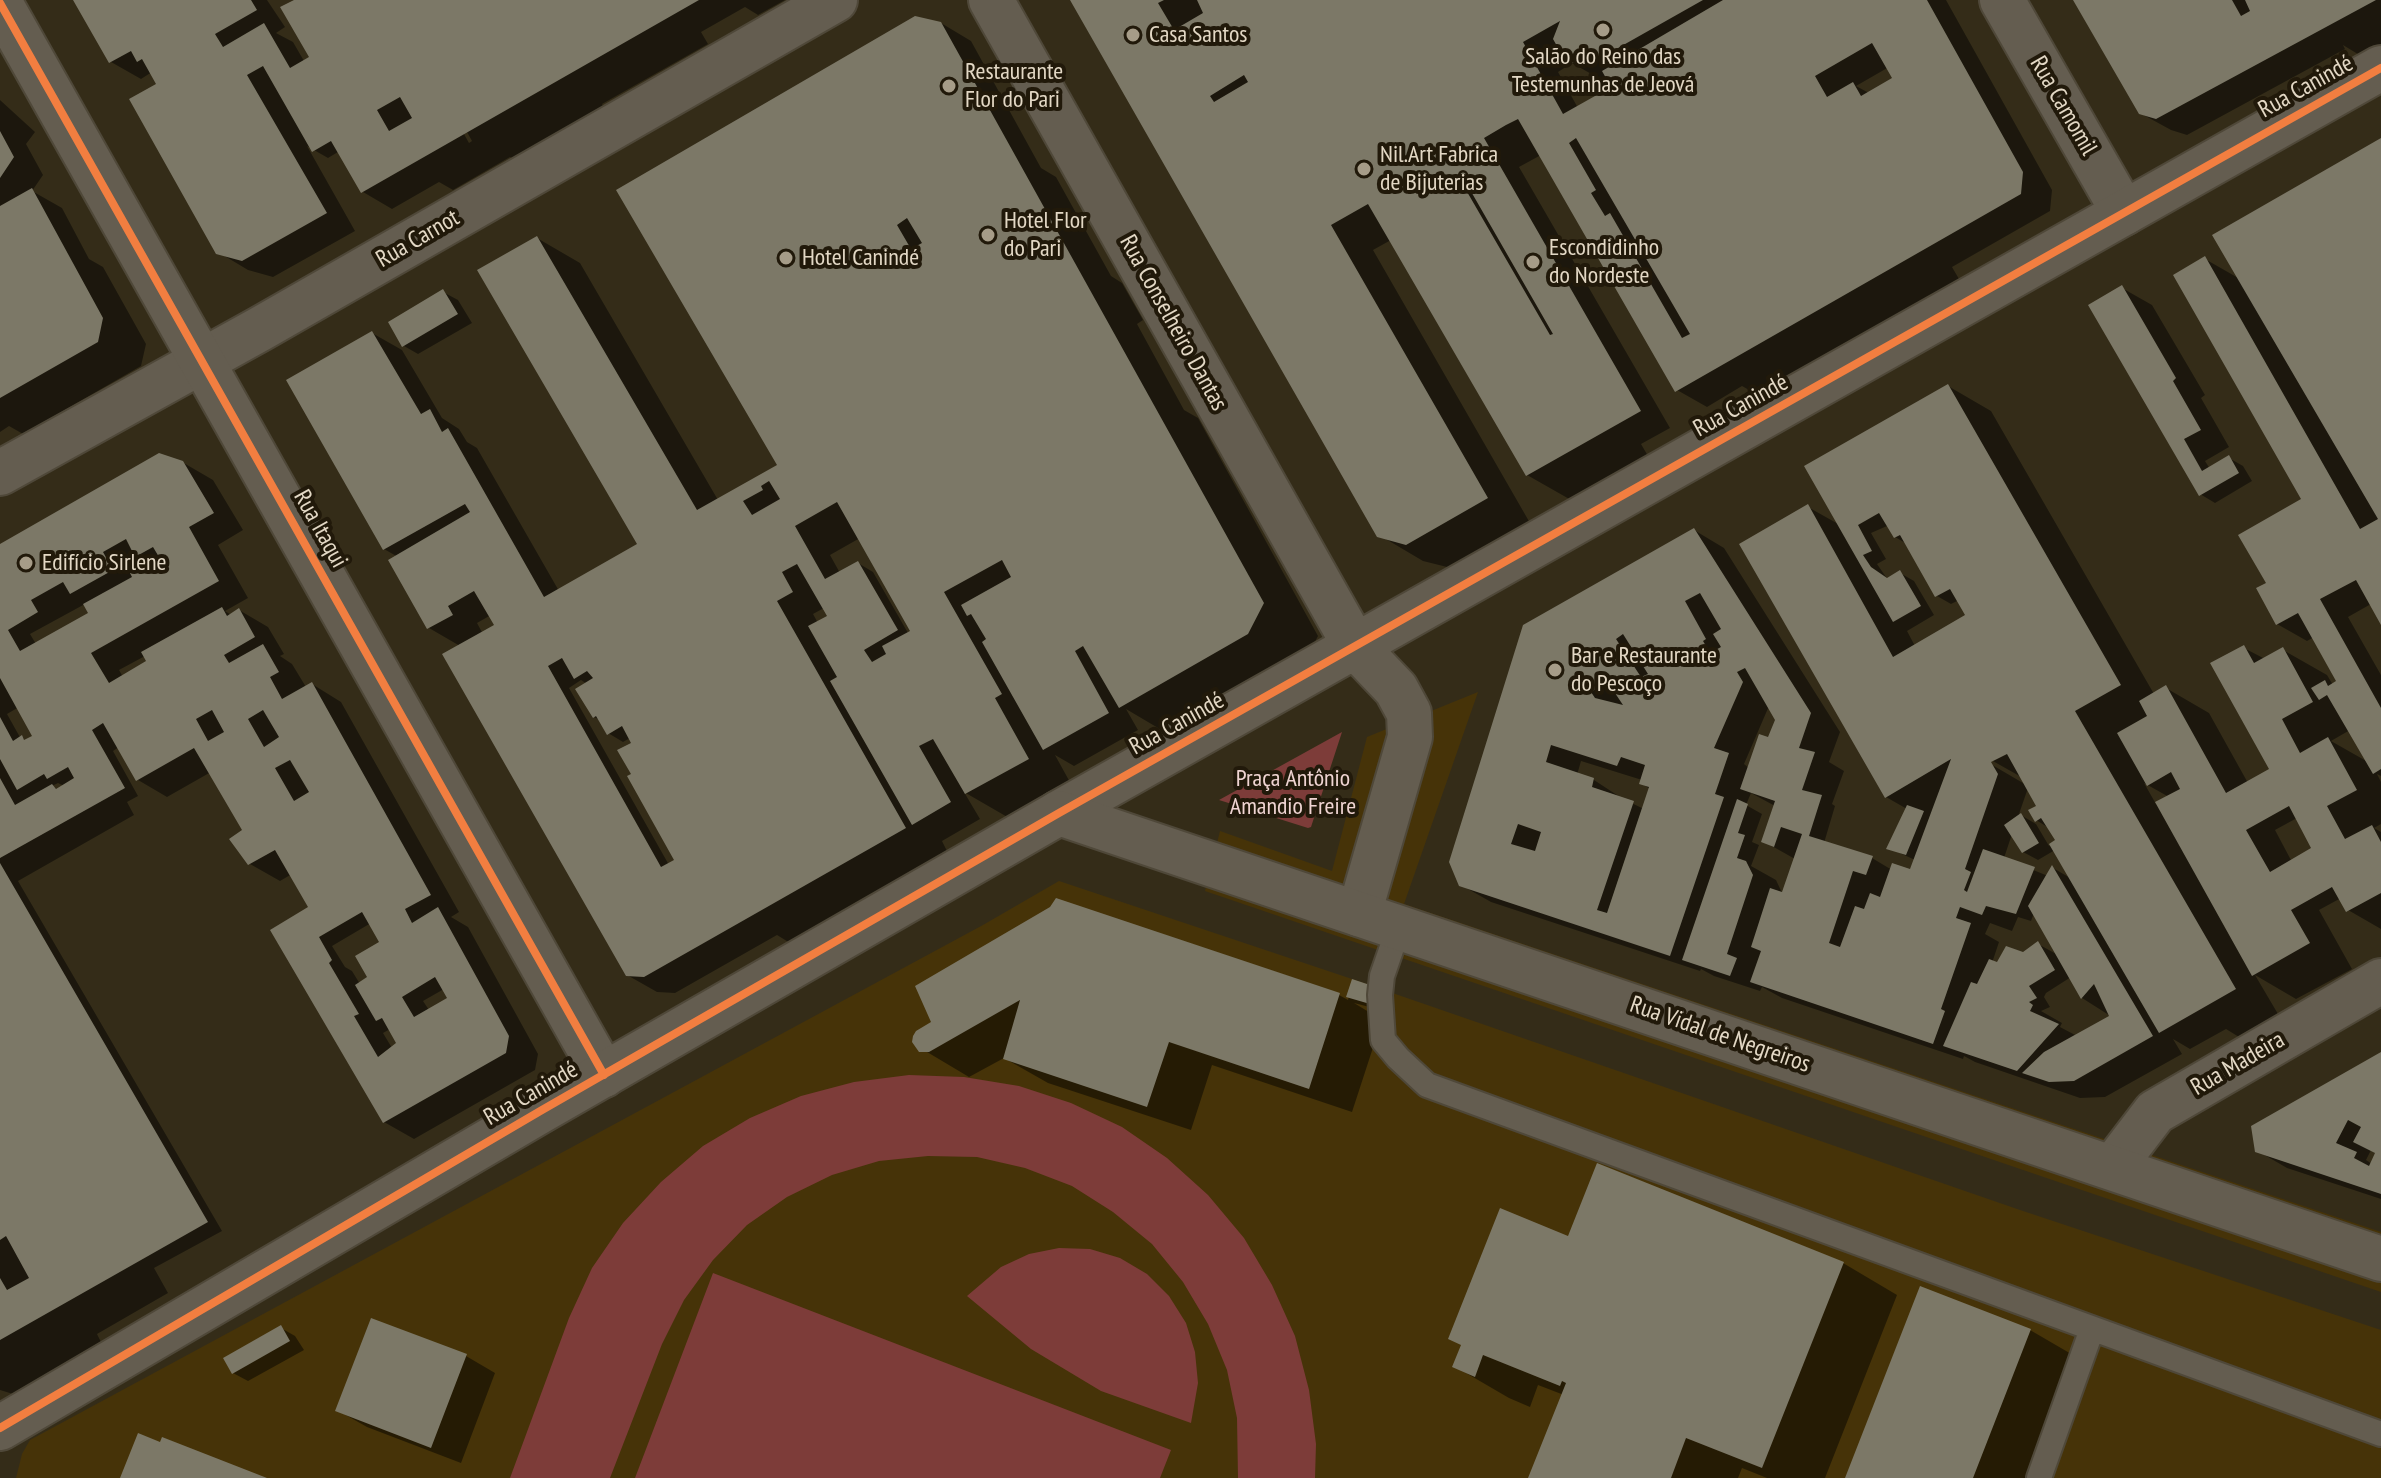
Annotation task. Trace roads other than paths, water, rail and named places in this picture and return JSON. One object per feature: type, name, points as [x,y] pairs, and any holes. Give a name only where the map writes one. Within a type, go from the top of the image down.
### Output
[{"type":"street","name":"Rua Carnot","points":[[0,473],[835,0]]},
{"type":"street","name":"Rua Conselheiro Dantas","points":[[991,0],[1355,646]]},
{"type":"street","name":"Rua Camomil","points":[[2002,0],[2124,213]]},
{"type":"street","name":"Rua Itaqui","points":[[0,3],[604,1075]]},
{"type":"street","name":"Rua Canindé","points":[[0,1428],[1059,813],[2381,68]]},
{"type":"street","points":[[1355,646],[1396,689],[1409,713],[1410,737],[1379,920]]},
{"type":"street","name":"Rua Vidal de Negreiros","points":[[1059,813],[2381,1259]]},
{"type":"street","name":"Rua Madeira","points":[[2113,1167],[2155,1112],[2381,981]]},
{"type":"lane","points":[[1379,920],[1383,1040],[1427,1085],[2381,1434]]},
{"type":"lane","points":[[2039,1478],[2092,1329]]},
{"type":"place","name":"Salão do Reino das Testemunhas de Jeová","points":[[1603,30]]},
{"type":"place","name":"Casa Santos","points":[[1133,35]]},
{"type":"place","name":"Restaurante Flor do Pari","points":[[949,86]]},
{"type":"place","name":"Nil.Art Fabrica de Bijuterias","points":[[1364,169]]},
{"type":"place","name":"Hotel Flor do Pari","points":[[988,235]]},
{"type":"place","name":"Hotel Canindé","points":[[786,258]]},
{"type":"place","name":"Escondidinho do Nordeste","points":[[1533,262]]},
{"type":"place","name":"Edifício Sirlene","points":[[26,563]]},
{"type":"place","name":"Bar e Restaurante do Pescoço","points":[[1555,670]]},
{"type":"park label","name":"Praça Antônio Amandio Freire","points":[[1293,793]]}]
